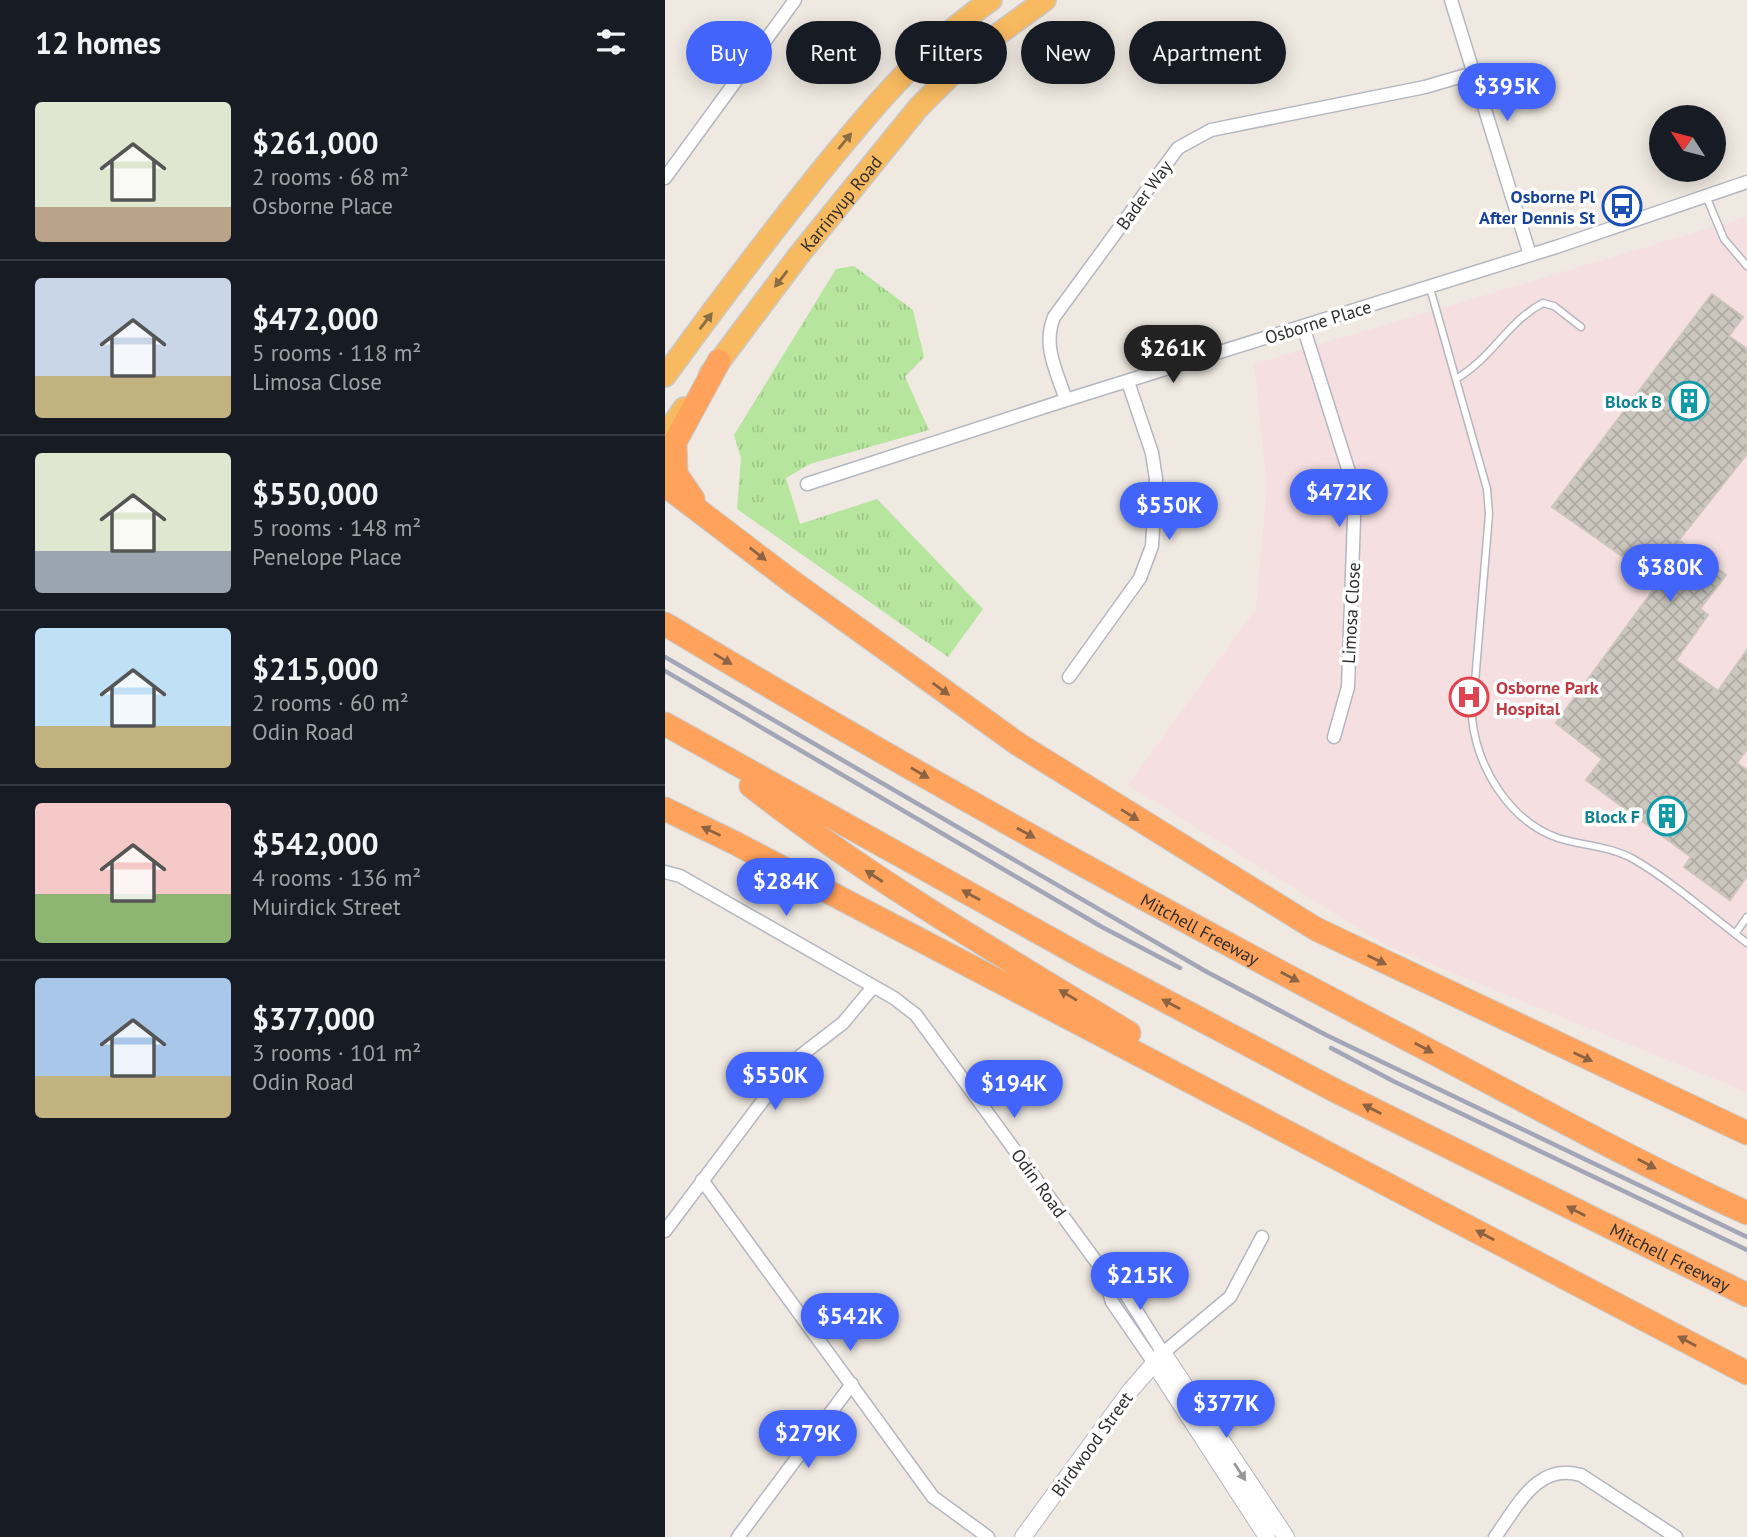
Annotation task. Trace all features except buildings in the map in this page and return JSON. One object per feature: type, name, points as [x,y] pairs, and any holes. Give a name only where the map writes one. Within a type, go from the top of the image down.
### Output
[{"type":"highway","name":"Karrinyup Road","points":[[964,21],[991,0]]},
{"type":"highway","name":"Karrinyup Road","points":[[1007,28],[1045,0]]},
{"type":"highway","name":"Karrinyup Road","points":[[665,376],[799,199],[895,81]]},
{"type":"highway","points":[[897,84],[901,94],[908,98],[930,84]]},
{"type":"highway","name":"Karrinyup Road","points":[[665,435],[866,170],[942,84]]},
{"type":"highway","points":[[704,512],[676,474],[673,455],[675,442],[719,361]]},
{"type":"highway","points":[[665,485],[802,589],[1018,744],[1316,929],[1747,1133]]},
{"type":"highway","name":"Mitchell Freeway","points":[[665,624],[904,764],[1131,892],[1507,1091],[1747,1213]]},
{"type":"highway","name":"Mitchell Freeway","points":[[665,724],[1091,962],[1286,1064],[1747,1295]]},
{"type":"highway","points":[[695,743],[817,838],[908,898],[1314,1145]]},
{"type":"highway","points":[[665,809],[735,843],[1747,1373]]},
{"type":"street","points":[[665,178],[795,0]]},
{"type":"street","points":[[1451,0],[1530,255]]},
{"type":"street","name":"Bader Way","points":[[1066,400],[1049,348],[1048,331],[1054,317],[1178,148],[1211,130],[1425,87],[1473,73]]},
{"type":"street","name":"Osborne Place","points":[[807,484],[1066,400],[1430,288],[1747,182]]},
{"type":"street","name":"Limosa Close","points":[[1303,326],[1355,491],[1348,687],[1334,737]]},
{"type":"street","points":[[1069,677],[1140,578],[1152,546],[1156,479],[1152,453],[1128,382]]},
{"type":"street","name":"Odin Road","points":[[665,873],[680,876],[894,998],[916,1014],[1103,1271],[1112,1302],[1159,1358],[1286,1537]]},
{"type":"street","points":[[665,1231],[800,1056],[843,1023],[873,987]]},
{"type":"street","points":[[702,1180],[933,1497],[988,1537]]},
{"type":"street","points":[[1159,1358],[1230,1297],[1262,1237]]},
{"type":"street","name":"Odin Road","points":[[1159,1358],[1267,1537]]},
{"type":"street","name":"Birdwood Street","points":[[1023,1537],[1130,1391],[1159,1358]]},
{"type":"street","points":[[738,1537],[852,1384]]},
{"type":"street","points":[[1495,1537],[1531,1489],[1545,1476],[1563,1470],[1581,1475],[1676,1537]]},
{"type":"lane","points":[[1705,195],[1724,239],[1747,266]]},
{"type":"lane","points":[[1430,288],[1487,489],[1489,514],[1472,718],[1474,738],[1495,786],[1520,816],[1556,837],[1604,848],[1634,859],[1747,943]]},
{"type":"lane","points":[[1456,379],[1476,368],[1524,316],[1543,303],[1554,306],[1581,327]]},
{"type":"lane","points":[[1735,933],[1747,917]]},
{"type":"shaded area","name":"Osborne Park Hospital","points":[[1747,217],[1747,1092],[1389,947],[1128,785],[1256,609],[1267,486],[1254,364]]},
{"type":"green space","points":[[854,266],[913,310],[924,357],[905,377],[929,430],[810,464],[786,478],[800,524],[877,499],[983,609],[948,657],[737,509],[741,458],[734,435],[836,269]]},
{"type":"railway","points":[[665,657],[1207,972],[1326,1035],[1747,1237]]},
{"type":"railway","points":[[665,671],[1102,927],[1180,968]]},
{"type":"railway","points":[[1331,1048],[1393,1081],[1747,1250]]},
{"type":"place","name":"Osborne Pl After Dennis St","points":[[1622,206]]},
{"type":"place","name":"Block B","points":[[1689,401]]},
{"type":"place","name":"Osborne Park Hospital","points":[[1469,697]]},
{"type":"place","name":"Block F","points":[[1667,816]]}]
